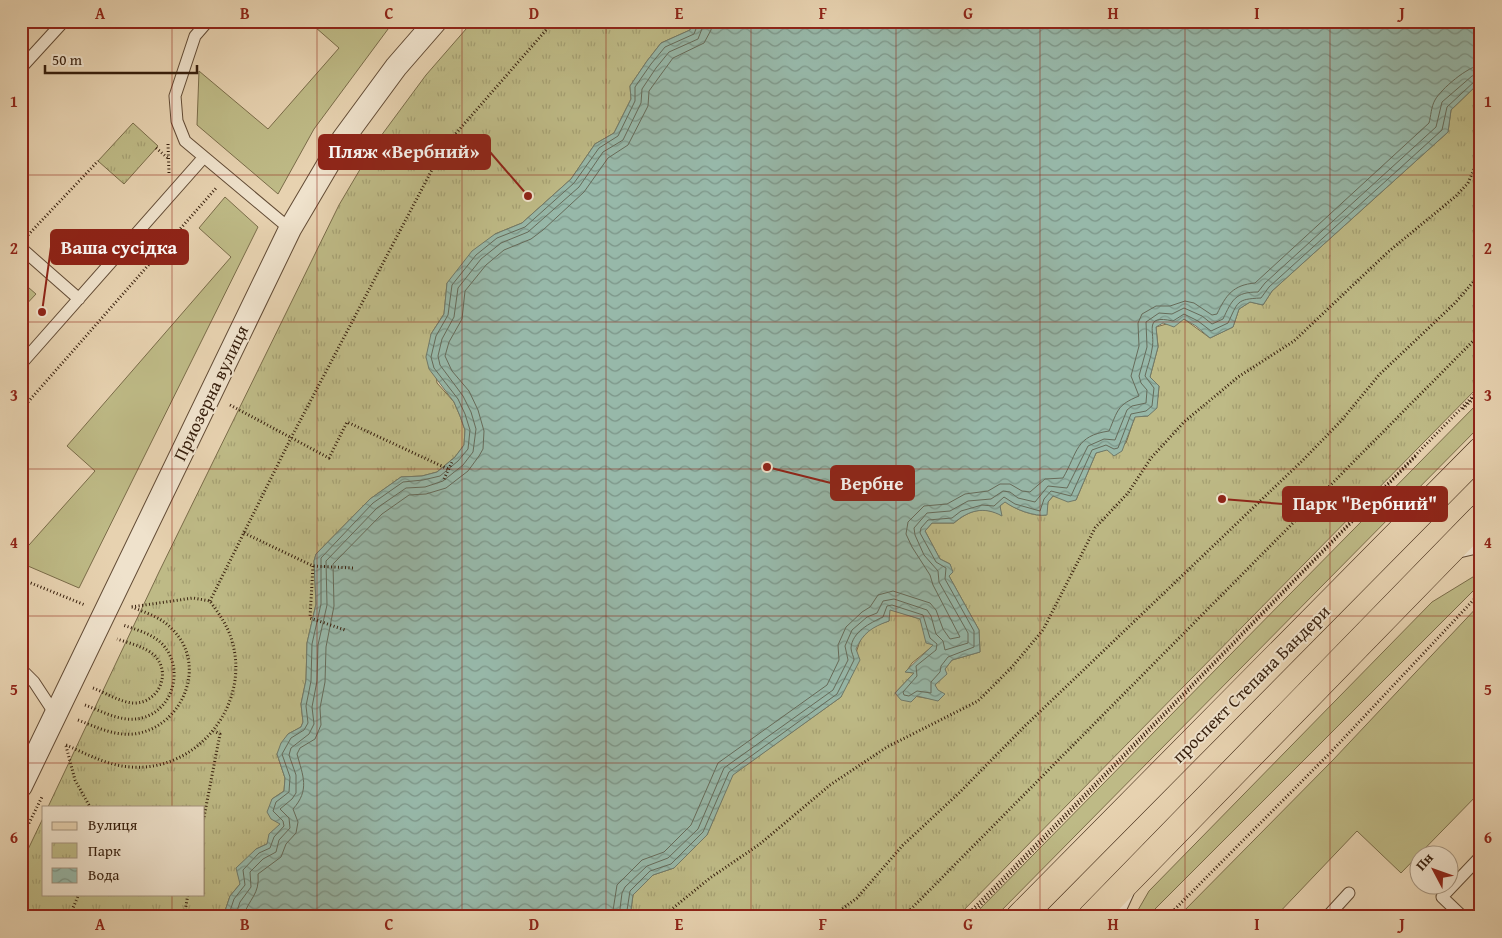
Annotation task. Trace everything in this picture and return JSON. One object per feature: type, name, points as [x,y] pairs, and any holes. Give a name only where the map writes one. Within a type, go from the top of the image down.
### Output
[{"type":"main road","name":"проспект Степана Бандери","points":[[1020,917],[1481,451]]},
{"type":"main road","points":[[1092,917],[1481,518]]},
{"type":"street","name":"Приозерна вулиця","points":[[21,786],[290,229],[343,139],[396,67],[436,21]]},
{"type":"lane","points":[[21,68],[64,21]]},
{"type":"lane","points":[[208,21],[195,36],[175,96],[176,121],[185,140],[290,229]]},
{"type":"lane","points":[[21,364],[204,157]]},
{"type":"lane","points":[[21,248],[79,298]]},
{"type":"lane","points":[[1444,556],[1481,547]]},
{"type":"lane","points":[[21,669],[34,682],[55,714]]},
{"type":"lane","points":[[1463,917],[1442,897],[1481,856]]},
{"type":"lane","points":[[1116,917],[1140,868]]},
{"type":"lane","points":[[1327,917],[1349,893]]},
{"type":"path","points":[[545,32],[549,21]]},
{"type":"path","points":[[210,601],[291,438],[444,147],[554,21]]},
{"type":"path","points":[[156,148],[169,159]]},
{"type":"path","points":[[21,242],[98,161]]},
{"type":"path","points":[[662,917],[710,878],[760,844],[830,785],[887,748],[978,701],[1012,667],[1043,630],[1095,528],[1128,493],[1151,458],[1178,429],[1238,377],[1294,341],[1388,252],[1456,196],[1468,183],[1475,167],[1481,163]]},
{"type":"path","points":[[21,410],[227,176]]},
{"type":"path","points":[[831,917],[858,898],[903,845],[1302,461],[1341,421],[1379,375],[1455,303],[1481,274]]},
{"type":"path","points":[[903,917],[1481,333]]},
{"type":"path","points":[[965,917],[1481,389]]},
{"type":"path","points":[[969,917],[1481,389]]},
{"type":"path","points":[[225,414],[234,397]]},
{"type":"path","points":[[230,406],[329,458],[347,422],[448,469]]},
{"type":"path","points":[[444,479],[453,460]]},
{"type":"path","points":[[244,533],[313,566],[353,568]]},
{"type":"path","points":[[313,566],[310,618],[345,630]]},
{"type":"path","points":[[21,579],[88,606]]},
{"type":"path","points":[[1167,917],[1330,753],[1481,592]]},
{"type":"path","points":[[113,647],[136,598]]},
{"type":"path","points":[[66,745],[109,763],[132,767],[155,766],[184,755],[197,747],[214,731],[226,711],[234,688],[236,665],[230,635],[224,620],[210,601],[193,598],[132,607]]},
{"type":"path","points":[[78,720],[117,734],[132,734],[148,731],[161,724],[173,714],[182,701],[188,687],[190,672],[188,657],[182,642],[174,630],[162,620],[132,607]]},
{"type":"path","points":[[85,705],[124,719],[138,719],[162,706],[170,695],[174,682],[174,669],[170,655],[162,644],[152,636],[123,625]]},
{"type":"path","points":[[93,688],[126,702],[135,703],[152,698],[158,691],[163,674],[156,658],[150,652],[116,638]]},
{"type":"path","points":[[74,728],[97,680]]},
{"type":"path","points":[[205,812],[220,734],[214,731]]},
{"type":"path","points":[[62,754],[70,737]]},
{"type":"path","points":[[66,745],[75,780],[89,806]]},
{"type":"path","points":[[21,839],[46,788]]},
{"type":"path","points":[[69,917],[78,896]]},
{"type":"path","points":[[184,917],[188,896]]},
{"type":"green space","points":[[320,21],[394,21],[314,129],[278,194],[197,125],[199,71],[268,129],[339,48],[315,27]]},
{"type":"green space","points":[[473,21],[694,21],[690,30],[661,43],[630,86],[631,99],[614,133],[595,144],[571,179],[522,223],[495,234],[447,283],[444,314],[431,334],[437,383],[454,402],[465,430],[464,445],[455,457],[437,472],[422,476],[401,477],[370,499],[316,554],[314,561],[316,604],[307,643],[306,680],[301,704],[303,722],[301,727],[288,734],[277,754],[285,778],[284,791],[272,799],[280,824],[267,844],[256,849],[240,884],[230,896],[223,917],[21,917],[21,864],[42,820],[42,896],[205,896],[205,806],[48,806],[159,572],[339,205],[375,144],[426,75]]},
{"type":"green space","points":[[1481,81],[1481,384],[957,917],[630,917],[633,895],[653,875],[674,868],[707,835],[732,775],[841,697],[862,635],[874,626],[889,621],[889,609],[920,619],[924,630],[934,645],[912,663],[906,672],[914,673],[895,693],[938,700],[935,685],[946,674],[945,669],[952,660],[980,652],[979,630],[949,576],[950,564],[940,559],[925,531],[932,523],[954,523],[971,512],[983,510],[1001,515],[1000,506],[1005,501],[1024,512],[1046,515],[1048,502],[1053,496],[1076,500],[1096,453],[1126,443],[1135,416],[1148,416],[1158,397],[1159,386],[1150,377],[1158,347],[1156,327],[1184,319],[1210,338],[1233,327],[1239,309],[1250,302],[1263,305],[1272,291],[1448,132],[1451,110]]},
{"type":"green space","points":[[133,123],[158,146],[124,184],[98,161]]},
{"type":"green space","points":[[225,197],[258,227],[79,588],[21,563],[21,554],[95,471],[67,446],[231,257],[199,228]]},
{"type":"green space","points":[[21,281],[36,294],[21,310]]},
{"type":"green space","points":[[1481,400],[1481,425],[995,917],[972,917]]},
{"type":"green space","points":[[1481,572],[1481,583],[1147,917],[1134,917],[1149,891],[1432,602]]},
{"type":"green space","points":[[1481,603],[1481,791],[1427,846],[1410,846],[1410,864],[1401,873],[1357,831],[1275,917],[1178,917],[1333,760]]},
{"type":"water","points":[[694,21],[1481,21],[1481,81],[1451,110],[1448,132],[1272,291],[1263,305],[1250,302],[1239,309],[1233,327],[1210,338],[1184,319],[1174,327],[1163,323],[1156,327],[1158,347],[1150,377],[1159,386],[1157,408],[1148,416],[1135,417],[1122,451],[1114,456],[1107,450],[1096,453],[1076,500],[1068,502],[1053,496],[1048,502],[1047,515],[1025,512],[1005,502],[1000,506],[1002,516],[983,510],[971,512],[954,523],[932,523],[925,531],[940,559],[950,564],[953,572],[949,576],[979,630],[980,652],[952,660],[945,669],[947,674],[935,685],[938,690],[945,694],[938,701],[917,696],[911,702],[901,700],[895,693],[914,673],[905,672],[933,645],[926,643],[920,619],[890,610],[889,621],[869,631],[859,643],[856,649],[860,660],[841,697],[733,775],[707,835],[674,868],[653,875],[633,895],[630,917],[223,917],[230,896],[240,884],[236,868],[256,849],[267,844],[269,834],[280,824],[271,819],[267,812],[272,799],[284,791],[285,778],[277,754],[281,743],[288,734],[301,727],[303,722],[301,704],[306,680],[307,643],[316,604],[314,561],[316,554],[370,499],[401,477],[422,476],[437,472],[455,457],[464,445],[465,430],[454,402],[429,369],[426,357],[431,334],[444,314],[447,283],[472,251],[495,234],[522,223],[571,179],[595,144],[614,133],[631,99],[630,86],[661,43],[690,30]]},
{"type":"place","name":"Пляж «Вербний»","points":[[528,196]]},
{"type":"place","name":"Ваша сусідка","points":[[42,312]]},
{"type":"place","name":"Вербне","points":[[767,467]]},
{"type":"place","name":"Парк \"Вербний\"","points":[[1222,499]]}]
